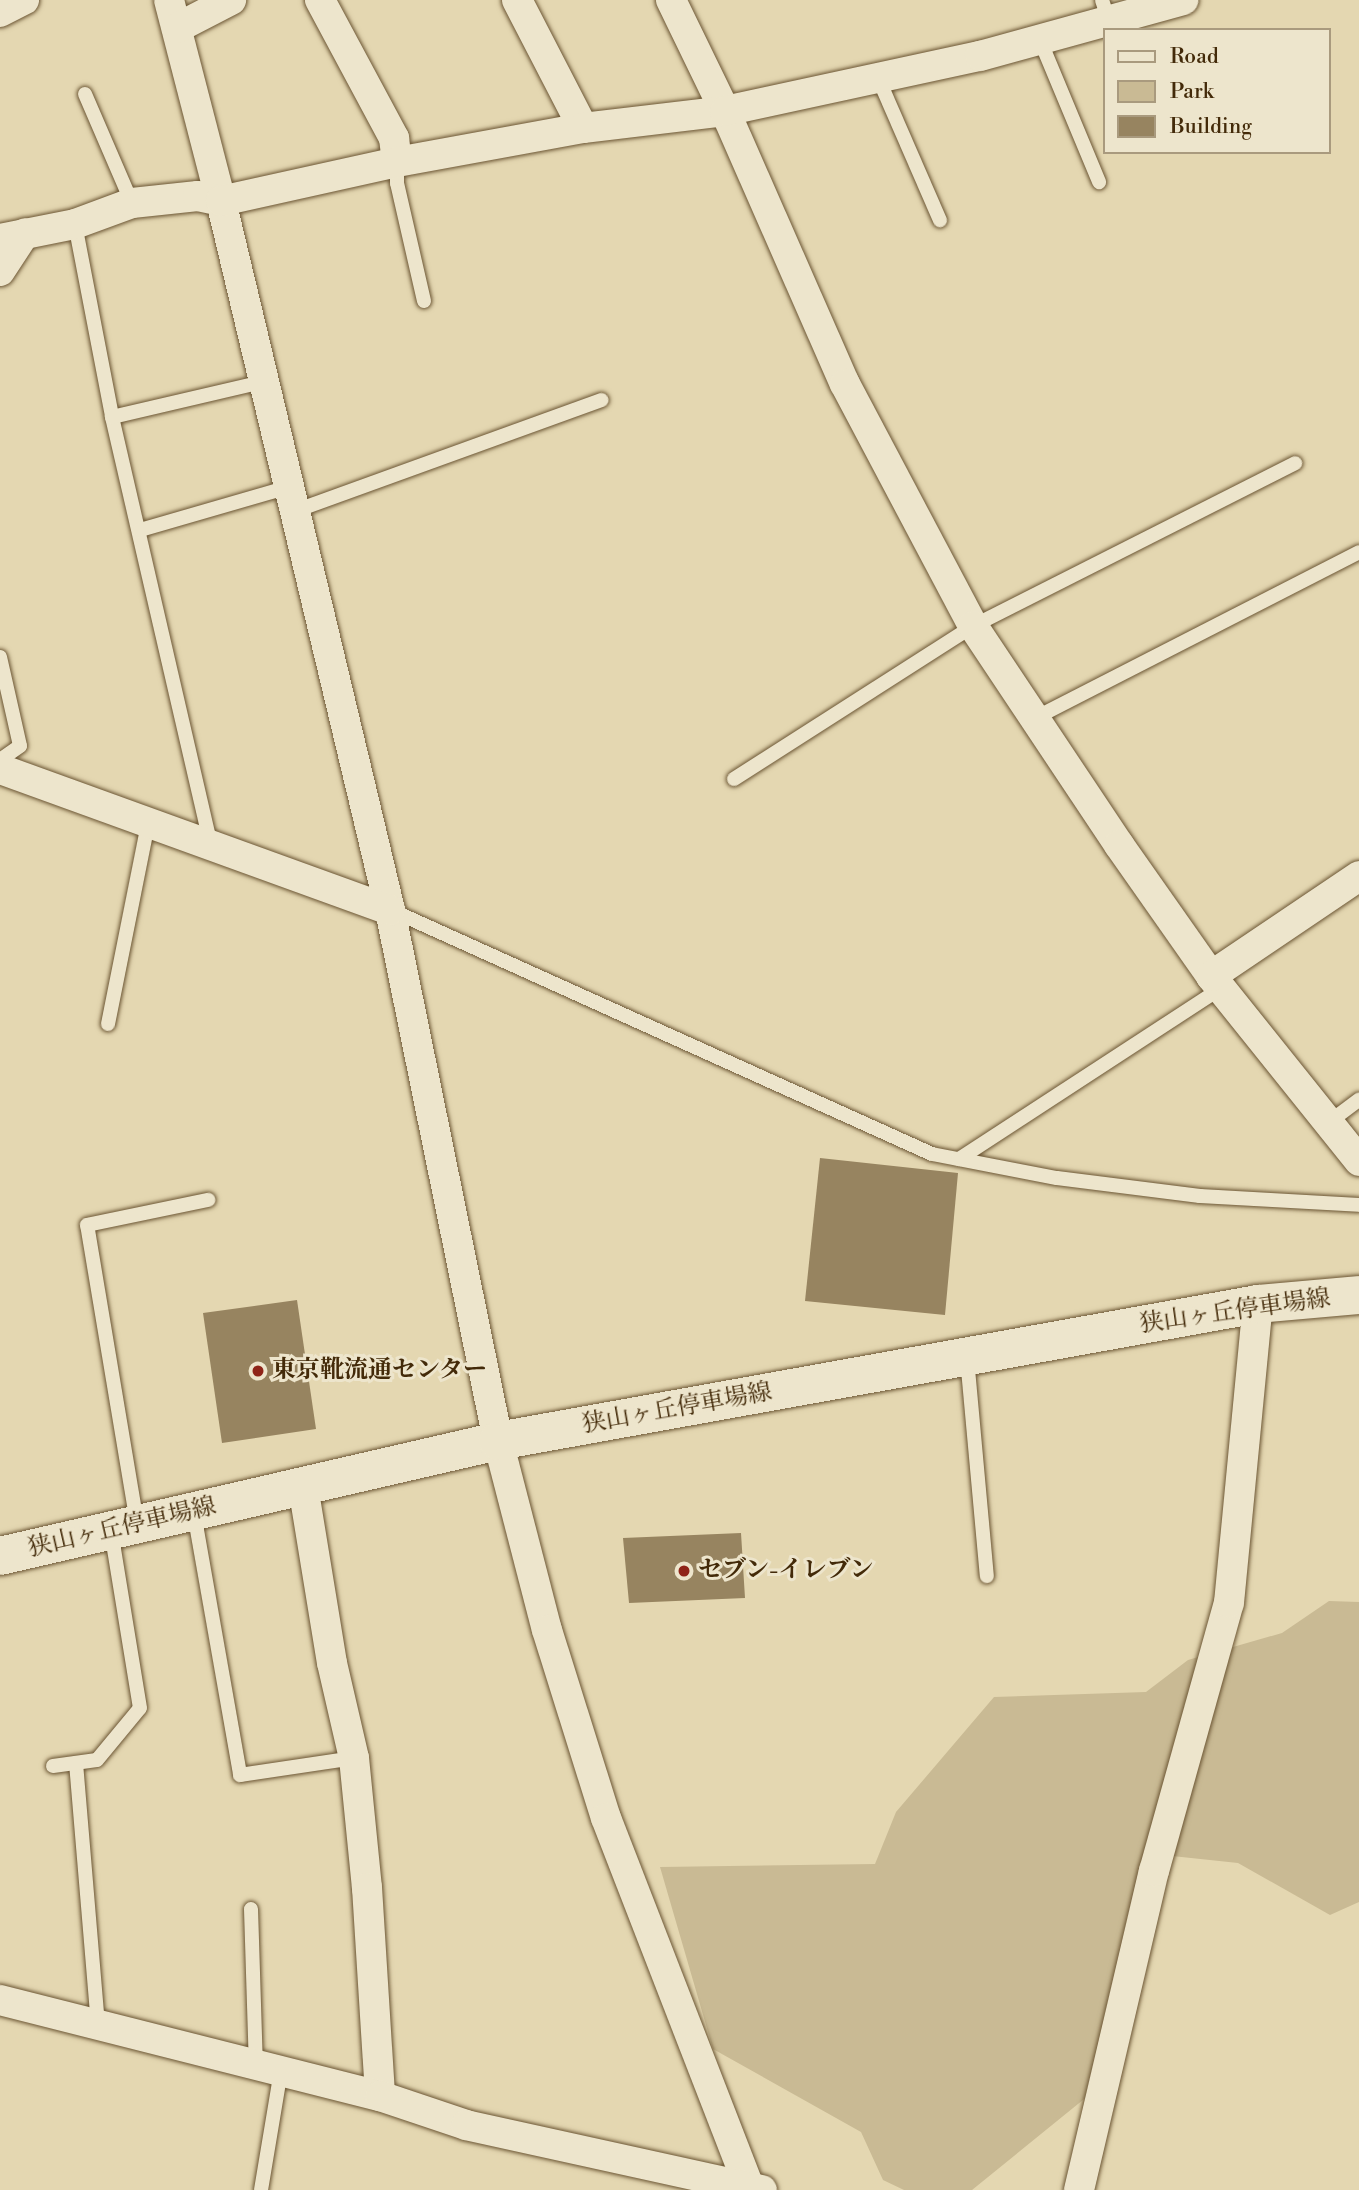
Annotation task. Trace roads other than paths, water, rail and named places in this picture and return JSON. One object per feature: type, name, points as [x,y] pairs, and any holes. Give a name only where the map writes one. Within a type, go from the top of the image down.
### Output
[{"type":"main road","name":"狭山ヶ丘停車場線","points":[[0,1556],[498,1441],[1258,1304],[1359,1295]]},
{"type":"street","points":[[0,12],[24,0]]},
{"type":"street","points":[[231,0],[173,14],[221,201],[390,910],[498,1441],[547,1630],[606,1818],[754,2189]]},
{"type":"street","points":[[320,0],[394,138],[397,162]]},
{"type":"street","points":[[517,0],[583,128]]},
{"type":"street","points":[[671,0],[725,111],[845,384],[973,626],[1119,845],[1216,982],[1359,1161]]},
{"type":"street","points":[[0,271],[13,236],[75,225],[132,203],[198,196],[221,201],[397,162],[583,128],[725,111],[879,80],[1040,40],[1106,10],[1183,0]]},
{"type":"street","points":[[0,769],[390,910]]},
{"type":"street","points":[[1216,982],[1359,876]]},
{"type":"street","points":[[1079,2190],[1154,1871],[1229,1603],[1258,1304]]},
{"type":"street","points":[[303,1486],[332,1663],[354,1758],[367,1888],[380,2096]]},
{"type":"street","points":[[0,2000],[380,2096],[467,2124],[754,2189]]},
{"type":"lane","points":[[1040,40],[1099,182]]},
{"type":"lane","points":[[879,80],[940,220]]},
{"type":"lane","points":[[85,94],[132,203]]},
{"type":"lane","points":[[397,162],[397,183],[424,301]]},
{"type":"lane","points":[[75,225],[113,417],[211,847]]},
{"type":"lane","points":[[113,417],[263,382]]},
{"type":"lane","points":[[140,530],[292,499],[601,400]]},
{"type":"lane","points":[[734,779],[973,626],[1295,463]]},
{"type":"lane","points":[[1035,718],[1359,552]]},
{"type":"lane","points":[[0,657],[20,746],[0,760]]},
{"type":"lane","points":[[108,1024],[148,824]]},
{"type":"lane","points":[[390,910],[932,1154],[1057,1178],[1200,1196],[1359,1205]]},
{"type":"lane","points":[[959,1159],[1216,982]]},
{"type":"lane","points":[[1328,1123],[1359,1100]]},
{"type":"lane","points":[[53,1766],[97,1760],[140,1708],[124,1527],[87,1225],[208,1200]]},
{"type":"lane","points":[[967,1356],[987,1576]]},
{"type":"lane","points":[[193,1511],[240,1775],[354,1758]]},
{"type":"lane","points":[[76,1763],[98,2024]]},
{"type":"lane","points":[[251,1909],[268,2067],[261,2190]]},
{"type":"place","name":"東京靴流通センター","points":[[258,1371]]},
{"type":"place","name":"セブン-イレブン","points":[[684,1571]]}]
